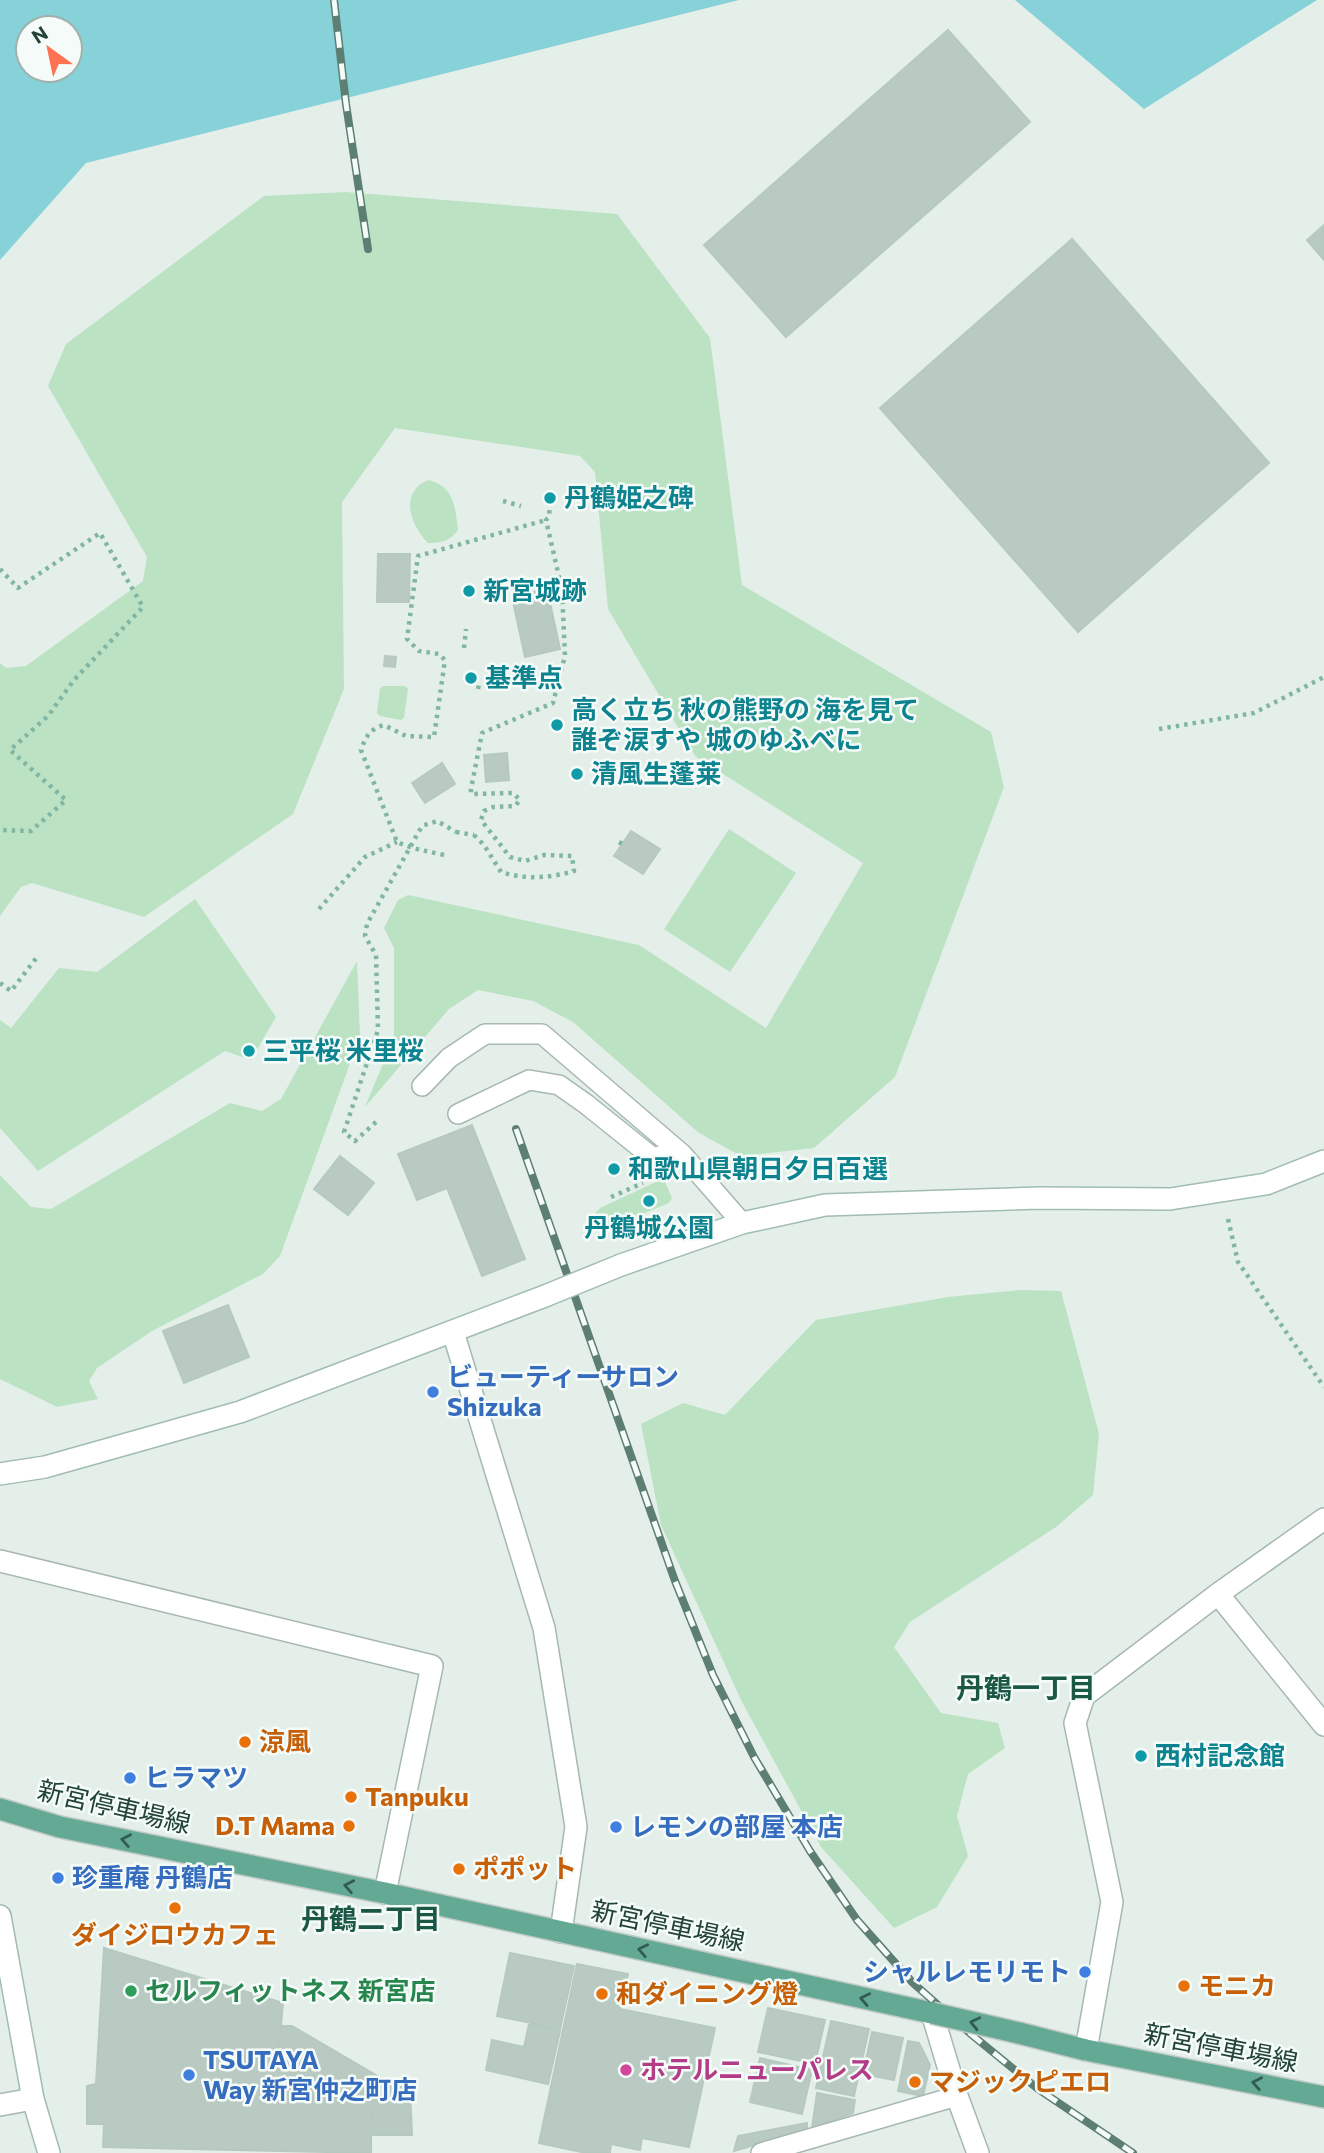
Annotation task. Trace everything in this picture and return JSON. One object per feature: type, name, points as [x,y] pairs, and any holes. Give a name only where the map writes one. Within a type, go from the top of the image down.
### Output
[{"type":"main road","name":"新宮停車場線","points":[[0,1809],[60,1827],[561,1931],[1086,2050],[1324,2096]]},
{"type":"street","points":[[0,1474],[45,1467],[240,1412],[621,1265],[742,1223],[825,1205],[1039,1198],[1170,1199],[1266,1184],[1324,1161]]},
{"type":"street","points":[[453,1332],[544,1628],[576,1827],[561,1931]]},
{"type":"street","points":[[1086,2050],[1112,1902],[1074,1723],[1084,1696],[1218,1594],[1324,1519]]},
{"type":"street","points":[[0,1560],[432,1666],[385,1893]]},
{"type":"street","points":[[1218,1594],[1324,1725]]},
{"type":"street","points":[[0,1916],[33,2099],[49,2153]]},
{"type":"street","points":[[932,2014],[978,2153]]},
{"type":"street","points":[[0,2105],[33,2099]]},
{"type":"lane","points":[[422,1086],[449,1058],[485,1034],[542,1034],[682,1154],[742,1223]]},
{"type":"lane","points":[[458,1114],[529,1080],[559,1085],[652,1157],[682,1154]]},
{"type":"lane","points":[[761,2153],[957,2095]]},
{"type":"path","points":[[503,501],[521,506]]},
{"type":"path","points":[[444,855],[410,848],[397,842],[361,750],[366,737],[374,728],[384,725],[406,736],[434,737],[445,660],[439,654],[419,651],[407,639],[418,556],[546,520],[551,502]]},
{"type":"path","points":[[376,1122],[355,1141],[344,1132],[378,1030],[376,955],[365,936],[367,924],[422,826],[438,821],[456,832],[474,835],[484,845],[501,872],[513,876],[551,877],[575,871],[572,856],[544,855],[525,861],[510,857],[481,820],[484,811],[493,807],[514,806],[520,800],[513,793],[471,794],[482,733],[553,703],[565,656],[562,590],[546,520]]},
{"type":"path","points":[[0,569],[18,588],[100,533],[143,607],[74,680],[48,716],[10,750],[66,800],[31,831],[0,830]]},
{"type":"path","points":[[464,648],[466,629]]},
{"type":"path","points":[[1159,729],[1254,713],[1324,677]]},
{"type":"path","points":[[319,909],[365,857],[397,842]]},
{"type":"path","points":[[0,983],[11,991],[37,957]]},
{"type":"path","points":[[1222,1190],[1238,1262],[1324,1387]]},
{"type":"green space","points":[[346,192],[617,214],[710,338],[742,585],[991,732],[1004,787],[895,1077],[814,1148],[741,1156],[699,1133],[573,1022],[533,1001],[478,990],[449,1009],[365,1107],[394,1037],[394,948],[384,928],[398,900],[408,895],[639,945],[766,1028],[863,863],[695,756],[608,609],[595,472],[580,456],[395,428],[342,502],[344,689],[293,814],[144,917],[32,883],[21,887],[0,916],[0,663],[6,668],[26,666],[143,581],[147,557],[48,386],[66,344],[264,196]]},
{"type":"green space","points":[[428,480],[443,487],[454,505],[458,530],[442,542],[428,543],[412,518],[410,509],[413,492]]},
{"type":"green space","points":[[405,686],[408,689],[404,718],[401,720],[377,713],[380,688]]},
{"type":"green space","points":[[729,829],[796,873],[730,972],[664,929]]},
{"type":"green space","points":[[195,899],[276,1017],[251,1060],[225,1051],[38,1171],[0,1128],[0,1020],[11,1028],[59,968],[97,972]]},
{"type":"green space","points":[[357,961],[360,1036],[280,1256],[263,1274],[152,1331],[97,1368],[89,1381],[98,1399],[57,1407],[0,1379],[0,1175],[31,1207],[51,1209],[230,1103],[262,1111],[281,1099]]},
{"type":"green space","points":[[658,1181],[665,1182],[672,1198],[669,1203],[606,1229],[600,1226],[595,1213],[600,1208]]},
{"type":"green space","points":[[1020,1290],[1061,1291],[1099,1434],[1093,1495],[1056,1527],[910,1622],[894,1647],[941,1713],[998,1723],[1005,1748],[968,1774],[957,1816],[968,1856],[937,1907],[894,1928],[821,1847],[742,1702],[661,1525],[641,1424],[683,1403],[725,1415],[816,1320],[948,1297]]},
{"type":"water","points":[[0,0],[739,0],[86,163],[0,260]]},
{"type":"water","points":[[1015,0],[1317,0],[1144,109]]},
{"type":"building","points":[[948,30],[1030,122],[786,337],[704,245]]},
{"type":"building","points":[[1324,225],[1324,260],[1307,240]]},
{"type":"building","points":[[1072,239],[1269,463],[1078,632],[880,408]]},
{"type":"building","points":[[378,554],[410,554],[409,602],[377,602]]},
{"type":"building","points":[[547,589],[560,649],[525,657],[512,597]]},
{"type":"building","points":[[385,656],[396,657],[395,667],[384,666]]},
{"type":"building","points":[[507,753],[509,780],[486,782],[484,755]]},
{"type":"building","points":[[442,763],[455,784],[425,803],[412,783]]},
{"type":"building","points":[[631,831],[660,849],[643,874],[614,856]]},
{"type":"building","points":[[472,1125],[525,1259],[482,1276],[447,1188],[417,1200],[398,1154]]},
{"type":"building","points":[[340,1156],[374,1183],[348,1215],[314,1189]]},
{"type":"building","points":[[228,1305],[249,1357],[184,1383],[163,1331]]},
{"type":"building","points":[[104,1948],[283,2003],[278,2060],[371,2109],[371,2153],[103,2147],[104,2124],[87,2124],[87,2086],[96,2084]]},
{"type":"building","points":[[510,1953],[574,1966],[560,2029],[497,2016]]},
{"type":"building","points":[[577,1964],[628,1974],[620,2009],[715,2028],[689,2147],[642,2138],[640,2150],[611,2144],[610,2153],[586,2153],[539,2143]]},
{"type":"building","points":[[768,2008],[825,2020],[815,2064],[758,2052]]},
{"type":"building","points":[[831,2021],[869,2029],[854,2096],[816,2088]]},
{"type":"building","points":[[529,2024],[560,2031],[548,2084],[486,2070],[492,2040],[524,2047]]},
{"type":"building","points":[[281,2026],[292,2026],[393,2085],[410,2089],[412,2135],[370,2135],[371,2109],[278,2060]]},
{"type":"building","points":[[872,2032],[903,2038],[894,2080],[863,2074]]},
{"type":"building","points":[[908,2041],[919,2043],[930,2065],[923,2096],[898,2091]]},
{"type":"building","points":[[760,2058],[812,2070],[802,2114],[750,2102]]},
{"type":"building","points":[[817,2093],[855,2100],[853,2113],[812,2128]]},
{"type":"building","points":[[807,2123],[807,2129],[734,2151],[738,2136]]},
{"type":"railway","points":[[334,0],[346,104],[368,249]]},
{"type":"railway","points":[[516,1129],[675,1581],[713,1675],[754,1757],[810,1851],[857,1920],[913,1983],[1038,2089],[1133,2153]]},
{"type":"place","name":"丹鶴姫之碑","points":[[550,498]]},
{"type":"place","name":"新宮城跡","points":[[469,591]]},
{"type":"place","name":"基準点","points":[[471,678]]},
{"type":"place","name":"高く立ち 秋の熊野の 海を見て 誰ぞ涙すや 城のゆふべに","points":[[557,725]]},
{"type":"place","name":"清風生蓬莱","points":[[577,774]]},
{"type":"place","name":"三平桜 米里桜","points":[[249,1051]]},
{"type":"place","name":"和歌山県朝日夕日百選","points":[[614,1169]]},
{"type":"place","name":"丹鶴城公園","points":[[649,1201]]},
{"type":"place","name":"ビューティーサロン Shizuka","points":[[433,1392]]},
{"type":"place","name":"涼風","points":[[245,1742]]},
{"type":"place","name":"西村記念館","points":[[1141,1756]]},
{"type":"place","name":"ヒラマツ","points":[[130,1778]]},
{"type":"place","name":"Tanpuku","points":[[351,1797]]},
{"type":"place","name":"D.T Mama","points":[[349,1826]]},
{"type":"place","name":"レモンの部屋 本店","points":[[616,1827]]},
{"type":"place","name":"ポポット","points":[[459,1869]]},
{"type":"place","name":"珍重庵 丹鶴店","points":[[58,1878]]},
{"type":"place","name":"ダイジロウカフェ","points":[[175,1908]]},
{"type":"place","name":"シャルレモリモト","points":[[1085,1972]]},
{"type":"place","name":"モニカ","points":[[1184,1986]]},
{"type":"place","name":"セルフィットネス 新宮店","points":[[131,1991]]},
{"type":"place","name":"和ダイニング燈","points":[[602,1994]]},
{"type":"place","name":"ホテルニューパレス","points":[[626,2070]]},
{"type":"place","name":"TSUTAYA Way 新宮仲之町店","points":[[189,2075]]},
{"type":"place","name":"マジックピエロ","points":[[915,2082]]},
{"type":"district","name":"丹鶴一丁目","points":[[1026,1688]]},
{"type":"district","name":"丹鶴二丁目","points":[[371,1919]]}]
